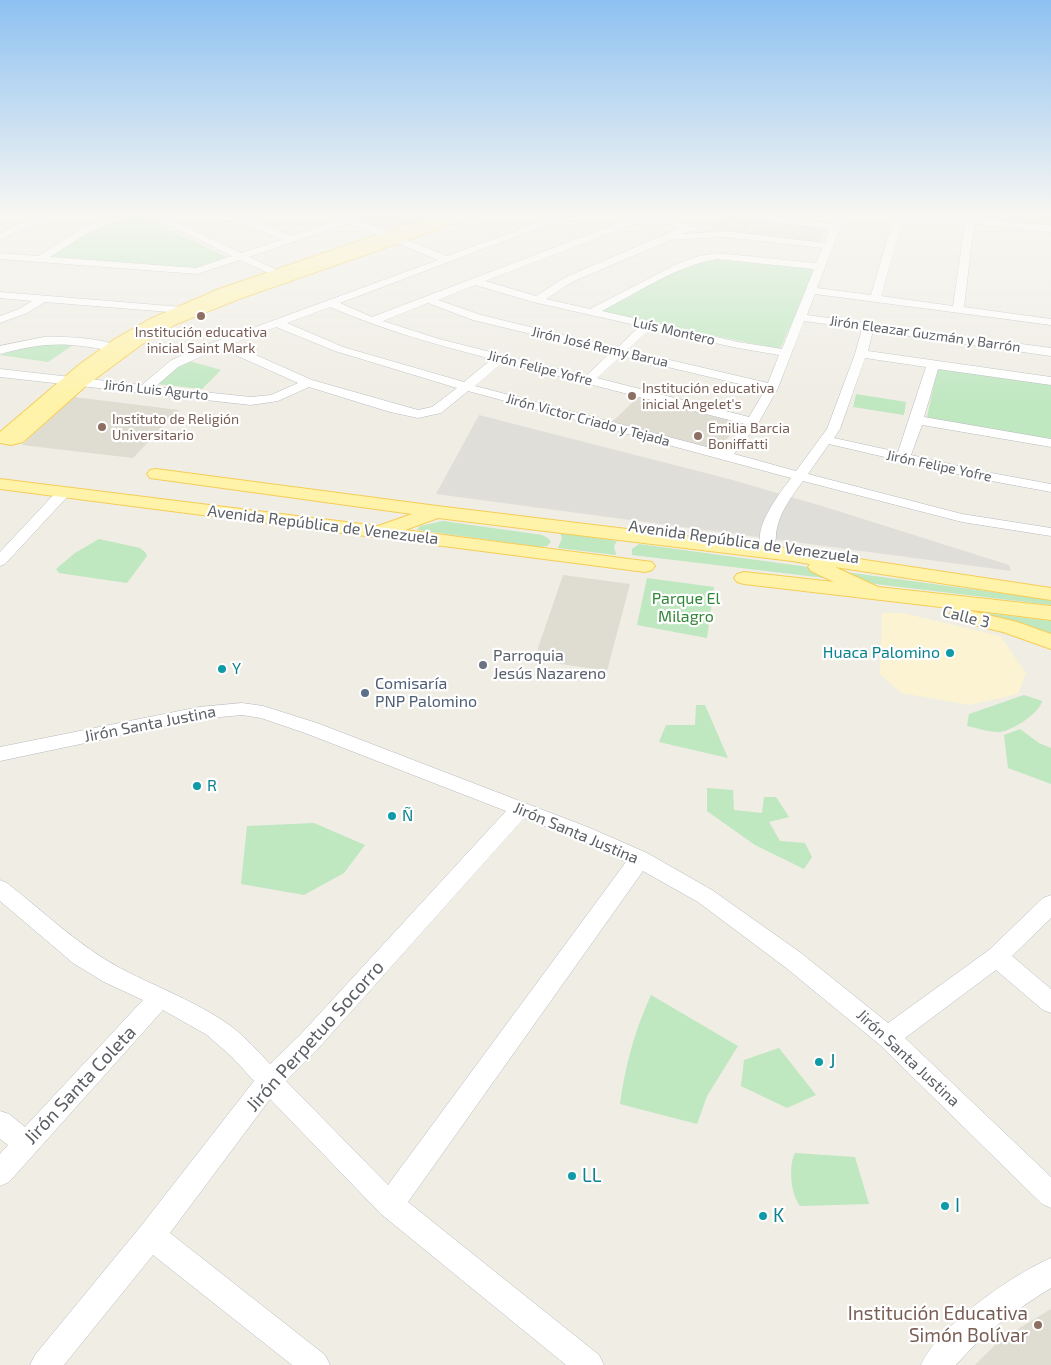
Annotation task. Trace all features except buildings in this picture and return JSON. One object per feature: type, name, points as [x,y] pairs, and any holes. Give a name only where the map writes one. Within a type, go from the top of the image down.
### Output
[{"type":"main road","points":[[270,277],[176,311],[140,330],[112,348],[75,381],[18,438],[5,439],[5,436],[75,381],[161,326],[194,311],[285,277]]},
{"type":"main road","name":"Avenida República de Venezuela","points":[[156,474],[401,515]]},
{"type":"main road","name":"Avenida República de Venezuela","points":[[0,484],[642,565],[622,551],[626,545],[641,541]]},
{"type":"main road","name":"Avenida República de Venezuela","points":[[437,512],[457,508],[480,508],[1051,584]]},
{"type":"main road","points":[[380,532],[401,515],[437,512]]},
{"type":"main road","name":"Avenida República de Venezuela","points":[[437,512],[782,554],[1051,594]]},
{"type":"main road","points":[[401,515],[421,537]]},
{"type":"main road","points":[[530,524],[548,530],[555,536],[554,545],[540,552]]},
{"type":"main road","points":[[540,552],[611,538],[641,541],[812,564],[879,594]]},
{"type":"main road","name":"Avenida República de Venezuela","points":[[744,578],[1051,613]]},
{"type":"main road","name":"Calle 3","points":[[879,594],[999,624],[1051,642]]},
{"type":"street","points":[[145,389],[174,364],[194,354],[402,277]]},
{"type":"street","points":[[372,321],[489,277]]},
{"type":"street","points":[[537,300],[576,277]]},
{"type":"street","points":[[592,312],[660,277]]},
{"type":"street","points":[[724,456],[752,422],[772,388],[816,277]]},
{"type":"street","points":[[876,295],[881,277]]},
{"type":"street","points":[[953,307],[957,277]]},
{"type":"street","name":"Luís Montero","points":[[476,282],[537,300],[738,345],[786,353]]},
{"type":"street","points":[[811,288],[876,295],[953,307]]},
{"type":"street","points":[[811,288],[1051,320]]},
{"type":"street","points":[[0,295],[194,311]]},
{"type":"street","points":[[0,320],[23,311],[42,299]]},
{"type":"street","name":"Jirón José Remy Barua","points":[[429,300],[477,318],[772,388]]},
{"type":"street","name":"Jirón Felipe Yofre","points":[[330,303],[372,321],[435,341],[752,422]]},
{"type":"street","name":"Jirón Eleazar Guzmán y Barrón","points":[[800,317],[1051,352]]},
{"type":"street","name":"Jirón Victor Criado y Tejada","points":[[276,323],[339,350],[466,387],[937,513],[1051,532]]},
{"type":"street","points":[[588,380],[648,325]]},
{"type":"street","points":[[768,545],[771,520],[799,476],[827,440],[840,414],[861,354],[868,327]]},
{"type":"street","points":[[0,350],[29,341],[56,338],[112,348]]},
{"type":"street","points":[[220,344],[308,383],[395,410],[418,414],[436,410],[443,406],[501,358]]},
{"type":"street","points":[[861,354],[1051,381]]},
{"type":"street","points":[[903,458],[918,420],[933,365]]},
{"type":"street","name":"Jirón Luis Agurto","points":[[0,373],[237,400],[266,401],[280,398],[308,383]]},
{"type":"street","points":[[918,420],[1051,443]]},
{"type":"street","name":"Jirón Felipe Yofre","points":[[827,440],[975,474],[1051,488]]},
{"type":"street","points":[[0,560],[63,493]]},
{"type":"street","name":"Jirón Santa Justina","points":[[0,754],[199,713],[242,709],[263,712],[311,728],[520,809],[640,859],[705,896],[758,933],[888,1036],[1051,1195]]},
{"type":"street","name":"Jirón Perpetuo Socorro","points":[[45,1365],[151,1236],[270,1081],[308,1043],[520,809]]},
{"type":"street","points":[[390,1205],[640,859]]},
{"type":"street","points":[[0,889],[80,956],[112,975],[160,997],[215,1028],[240,1049],[306,1121],[390,1205],[589,1365]]},
{"type":"street","points":[[888,1036],[997,957],[1051,904]]},
{"type":"street","points":[[997,957],[1051,1003]]},
{"type":"street","name":"Jirón Santa Coleta","points":[[0,1173],[160,997]]},
{"type":"street","points":[[0,1123],[27,1144]]},
{"type":"street","points":[[151,1236],[315,1365]]},
{"type":"street","points":[[936,1365],[961,1337],[997,1306],[1051,1272]]},
{"type":"shaded area","name":"Instituto de Religión Universitario","points":[[74,397],[179,410],[133,458],[22,445]]},
{"type":"shaded area","name":"Emilia Barcia Boniffatti","points":[[638,397],[740,423],[718,450],[612,422]]},
{"type":"shaded area","points":[[479,415],[729,479],[822,506],[1009,565],[1011,571],[436,494]]},
{"type":"shaded area","points":[[563,575],[630,584],[607,671],[534,660]]},
{"type":"shaded area","name":"Institución Educativa Simón Bolívar","points":[[1051,1309],[1051,1365],[975,1365],[1000,1340]]},
{"type":"green space","points":[[665,277],[812,277],[780,349],[601,313],[602,308]]},
{"type":"green space","points":[[53,342],[73,345],[48,362],[0,355],[28,345]]},
{"type":"green space","points":[[186,360],[221,370],[202,389],[157,384]]},
{"type":"green space","points":[[937,370],[1051,384],[1051,441],[928,418]]},
{"type":"green space","points":[[856,394],[906,402],[904,415],[853,407]]},
{"type":"green space","points":[[443,521],[542,535],[551,542],[547,546],[541,547],[417,530],[420,526]]},
{"type":"green space","points":[[560,533],[617,541],[614,546],[616,555],[558,548],[562,538]]},
{"type":"green space","points":[[99,539],[140,548],[146,553],[147,556],[127,583],[59,573],[56,569],[75,553]]},
{"type":"green space","points":[[639,544],[1051,600],[1051,605],[632,555],[632,549]]},
{"type":"green space","name":"Parque El Milagro","points":[[647,578],[714,587],[707,638],[637,625]]},
{"type":"green space","points":[[970,611],[1051,621],[1051,637]]},
{"type":"green space","points":[[1024,695],[1042,701],[1040,706],[1031,716],[1010,729],[998,732],[967,726],[969,714]]},
{"type":"green space","points":[[696,705],[705,705],[728,758],[659,742],[666,725],[695,725]]},
{"type":"green space","points":[[1020,729],[1039,743],[1051,748],[1051,784],[1008,768],[1004,735]]},
{"type":"green space","points":[[707,788],[733,790],[734,810],[762,813],[764,797],[776,797],[789,817],[769,822],[780,841],[805,843],[812,857],[804,869],[755,845],[707,811]]},
{"type":"green space","points":[[314,823],[365,845],[344,873],[304,895],[241,884],[247,826]]},
{"type":"green space","points":[[651,995],[738,1046],[707,1096],[697,1124],[620,1104],[631,1048]]},
{"type":"green space","points":[[779,1048],[816,1095],[787,1108],[741,1086],[744,1060]]},
{"type":"green space","points":[[795,1153],[855,1157],[869,1204],[800,1206],[794,1195],[791,1180]]},
{"type":"sand","points":[[882,613],[903,613],[1000,636],[1026,673],[1018,694],[970,705],[901,693],[880,674]]},
{"type":"place","name":"Institución educativa inicial Saint Mark","points":[[201,316]]},
{"type":"place","name":"Institución educativa inicial Angelet's","points":[[632,396]]},
{"type":"place","name":"Instituto de Religión Universitario","points":[[102,427]]},
{"type":"place","name":"Emilia Barcia Boniffatti","points":[[698,436]]},
{"type":"place","name":"Huaca Palomino","points":[[950,653]]},
{"type":"place","name":"Parroquia Jesús Nazareno","points":[[483,665]]},
{"type":"place","name":"Y","points":[[222,669]]},
{"type":"place","name":"Comisaría PNP Palomino","points":[[365,693]]},
{"type":"place","name":"R","points":[[197,786]]},
{"type":"place","name":"Ñ","points":[[392,816]]},
{"type":"place","name":"J","points":[[819,1062]]},
{"type":"place","name":"LL","points":[[572,1176]]},
{"type":"place","name":"I","points":[[945,1206]]},
{"type":"place","name":"K","points":[[763,1216]]},
{"type":"place","name":"Institución Educativa Simón Bolívar","points":[[1038,1325]]}]
